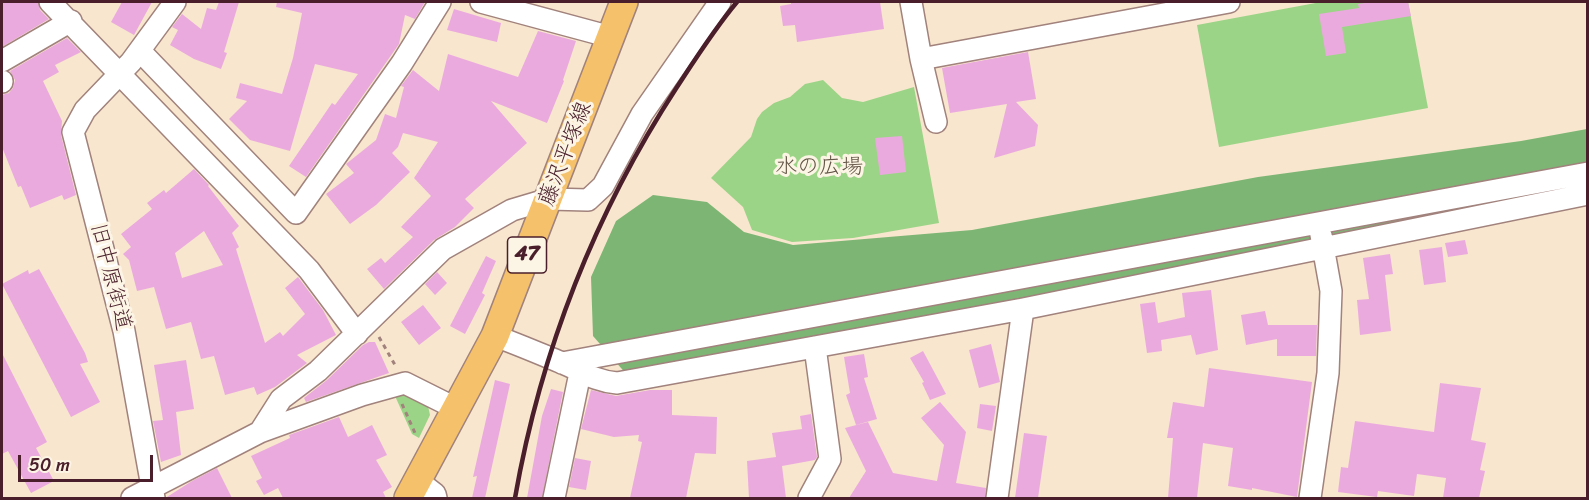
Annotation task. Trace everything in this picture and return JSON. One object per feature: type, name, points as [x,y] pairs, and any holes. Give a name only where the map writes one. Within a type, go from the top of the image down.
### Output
[{"type":"main road","name":"藤沢平塚線","points":[[420,492],[455,408],[495,336],[624,2]]},
{"type":"street","points":[[50,2],[309,270],[367,334]]},
{"type":"street","points":[[120,73],[140,51],[176,2]]},
{"type":"street","points":[[140,51],[296,213],[402,63],[440,2]]},
{"type":"street","points":[[481,2],[611,37]]},
{"type":"street","points":[[260,432],[281,399],[367,334],[443,249],[512,210],[549,199],[588,200],[603,186],[642,114],[720,2]]},
{"type":"street","points":[[910,2],[936,122]]},
{"type":"street","points":[[921,59],[1229,2]]},
{"type":"street","points":[[2,61],[70,21]]},
{"type":"street","name":"旧中原街道","points":[[120,73],[85,111],[73,132],[124,331],[146,495]]},
{"type":"street","points":[[571,368],[601,356],[1587,173]]},
{"type":"street","points":[[495,336],[605,382],[617,383],[1023,309],[1587,194]]},
{"type":"street","points":[[1310,498],[1329,373],[1331,291],[1318,223]]},
{"type":"street","points":[[997,498],[1023,309]]},
{"type":"street","points":[[809,498],[830,459],[815,346]]},
{"type":"street","points":[[601,356],[597,361],[597,367],[605,382]]},
{"type":"street","points":[[554,498],[571,368]]},
{"type":"street","points":[[146,495],[260,432],[362,395],[400,385],[455,408]]},
{"type":"path","points":[[367,334],[400,385],[415,433],[422,437]]},
{"type":"green space","points":[[1321,2],[1408,2],[1428,108],[1219,147],[1197,25]]},
{"type":"green space","name":"水の広場","points":[[823,80],[842,98],[863,102],[914,87],[939,223],[853,238],[792,242],[752,230],[743,207],[711,178],[751,137],[762,112],[774,103],[790,97],[805,84]]},
{"type":"green space","points":[[1587,129],[1587,190],[628,376],[593,336],[591,277],[616,221],[653,195],[707,202],[744,232],[793,245],[972,230],[1258,177],[1521,141]]},
{"type":"green space","points":[[403,394],[428,406],[430,415],[419,438],[412,434],[395,396]]},
{"type":"building","points":[[2,2],[38,2],[40,10],[49,19],[2,47]]},
{"type":"building","points":[[122,2],[152,2],[134,35],[111,22]]},
{"type":"building","points":[[219,2],[239,2],[221,69],[194,59],[170,45],[178,30],[172,27],[182,14],[201,29],[207,8],[216,10]]},
{"type":"building","points":[[277,2],[425,2],[415,19],[405,15],[399,44],[306,177],[289,166],[332,103],[335,105],[358,74],[315,64],[290,151],[250,140],[229,119],[247,101],[236,98],[240,83],[282,94],[293,58],[302,13],[276,7]]},
{"type":"building","points":[[791,2],[880,2],[884,29],[797,42],[795,25],[783,26],[780,6],[791,4]]},
{"type":"building","points":[[1408,2],[1411,16],[1342,27],[1346,53],[1326,56],[1319,14],[1359,8],[1358,4]]},
{"type":"building","points":[[454,9],[501,23],[497,42],[447,30]]},
{"type":"building","points":[[538,31],[576,41],[564,81],[547,123],[491,101],[527,143],[465,199],[474,208],[455,227],[434,240],[384,289],[367,269],[381,258],[385,263],[413,237],[401,227],[431,196],[414,178],[438,142],[403,133],[398,147],[392,153],[410,172],[376,205],[350,224],[326,194],[354,173],[346,164],[376,140],[385,114],[396,118],[404,87],[401,86],[413,70],[439,91],[448,54],[518,77]]},
{"type":"building","points":[[67,38],[81,52],[55,65],[59,72],[43,81],[62,121],[61,135],[76,195],[64,200],[62,195],[30,208],[21,186],[18,187],[2,147],[2,95],[9,93],[13,88],[15,80],[10,71]]},
{"type":"building","points":[[1028,52],[1036,99],[1016,102],[1038,125],[1035,146],[994,158],[1007,104],[950,113],[942,68]]},
{"type":"building","points":[[902,136],[906,172],[880,175],[875,138]]},
{"type":"building","points":[[194,169],[209,185],[239,226],[232,233],[239,247],[236,249],[265,343],[280,332],[283,336],[305,314],[285,288],[298,277],[323,310],[336,335],[297,355],[307,363],[275,387],[257,395],[254,387],[225,395],[214,356],[201,359],[191,322],[166,329],[154,287],[137,291],[129,260],[123,254],[131,247],[121,234],[152,209],[147,203],[164,190],[166,193]],"holes":[[[204,231],[223,265],[182,278],[175,253]]]},
{"type":"building","points":[[1465,240],[1468,254],[1448,257],[1445,243]]},
{"type":"building","points":[[1442,247],[1446,282],[1424,285],[1419,250]]},
{"type":"building","points":[[1390,254],[1393,274],[1385,275],[1391,331],[1360,335],[1357,300],[1369,299],[1363,258]]},
{"type":"building","points":[[486,256],[496,261],[482,293],[485,295],[465,334],[450,326]]},
{"type":"building","points":[[39,269],[85,353],[88,362],[80,364],[100,402],[71,417],[2,284],[28,270],[29,274]]},
{"type":"building","points":[[437,272],[447,283],[435,295],[425,284]]},
{"type":"building","points":[[1211,290],[1218,350],[1196,355],[1191,335],[1161,340],[1162,351],[1147,353],[1140,304],[1155,302],[1158,323],[1185,317],[1182,293]]},
{"type":"building","points":[[423,305],[441,328],[419,345],[401,322]]},
{"type":"building","points":[[1265,311],[1268,325],[1317,325],[1316,356],[1277,356],[1277,339],[1246,345],[1241,315]]},
{"type":"building","points":[[369,342],[375,342],[389,373],[306,402],[304,398]]},
{"type":"building","points":[[991,344],[1000,382],[979,388],[969,350]]},
{"type":"building","points":[[923,351],[946,394],[930,400],[922,383],[924,382],[910,358]]},
{"type":"building","points":[[2,353],[47,442],[36,448],[54,481],[31,493],[8,451],[2,454]]},
{"type":"building","points":[[864,354],[868,377],[864,378],[877,419],[856,425],[846,395],[850,393],[844,357]]},
{"type":"building","points":[[186,360],[194,409],[176,412],[181,455],[161,462],[153,421],[163,420],[154,365]]},
{"type":"building","points":[[1209,368],[1312,382],[1297,497],[1252,488],[1252,490],[1228,486],[1233,448],[1203,443],[1197,498],[1168,498],[1173,438],[1167,438],[1173,402],[1204,407]]},
{"type":"building","points":[[495,380],[510,384],[485,498],[472,498],[477,476],[473,477]]},
{"type":"building","points":[[1440,383],[1481,388],[1471,440],[1486,443],[1480,470],[1485,471],[1479,498],[1443,498],[1446,478],[1417,474],[1414,496],[1378,491],[1377,497],[1338,492],[1341,467],[1348,468],[1355,421],[1434,432]]},
{"type":"building","points":[[551,389],[563,392],[542,498],[527,498],[542,416]]},
{"type":"building","points":[[591,390],[616,396],[650,390],[672,390],[672,415],[717,417],[716,454],[695,453],[686,498],[630,498],[642,442],[638,441],[639,435],[614,437],[581,429]]},
{"type":"building","points":[[940,402],[966,432],[956,483],[986,488],[985,498],[849,498],[866,471],[845,428],[868,422],[893,473],[937,481],[944,445],[921,418]]},
{"type":"building","points":[[980,404],[996,406],[992,431],[977,428]]},
{"type":"building","points":[[811,414],[817,457],[815,460],[782,466],[786,498],[749,498],[747,461],[776,457],[772,433],[802,429],[800,416]]},
{"type":"building","points":[[339,417],[348,437],[372,425],[387,455],[376,460],[392,487],[383,492],[386,498],[283,498],[278,488],[264,495],[256,481],[262,478],[251,456],[290,438],[289,435]]},
{"type":"building","points":[[1024,433],[1047,436],[1038,498],[1015,498]]},
{"type":"building","points":[[575,458],[591,461],[586,490],[569,487]]},
{"type":"building","points":[[217,468],[232,498],[166,498],[192,481]]},
{"type":"railway","points":[[515,498],[526,443],[556,336],[597,233],[621,184],[677,87],[737,2]]}]
